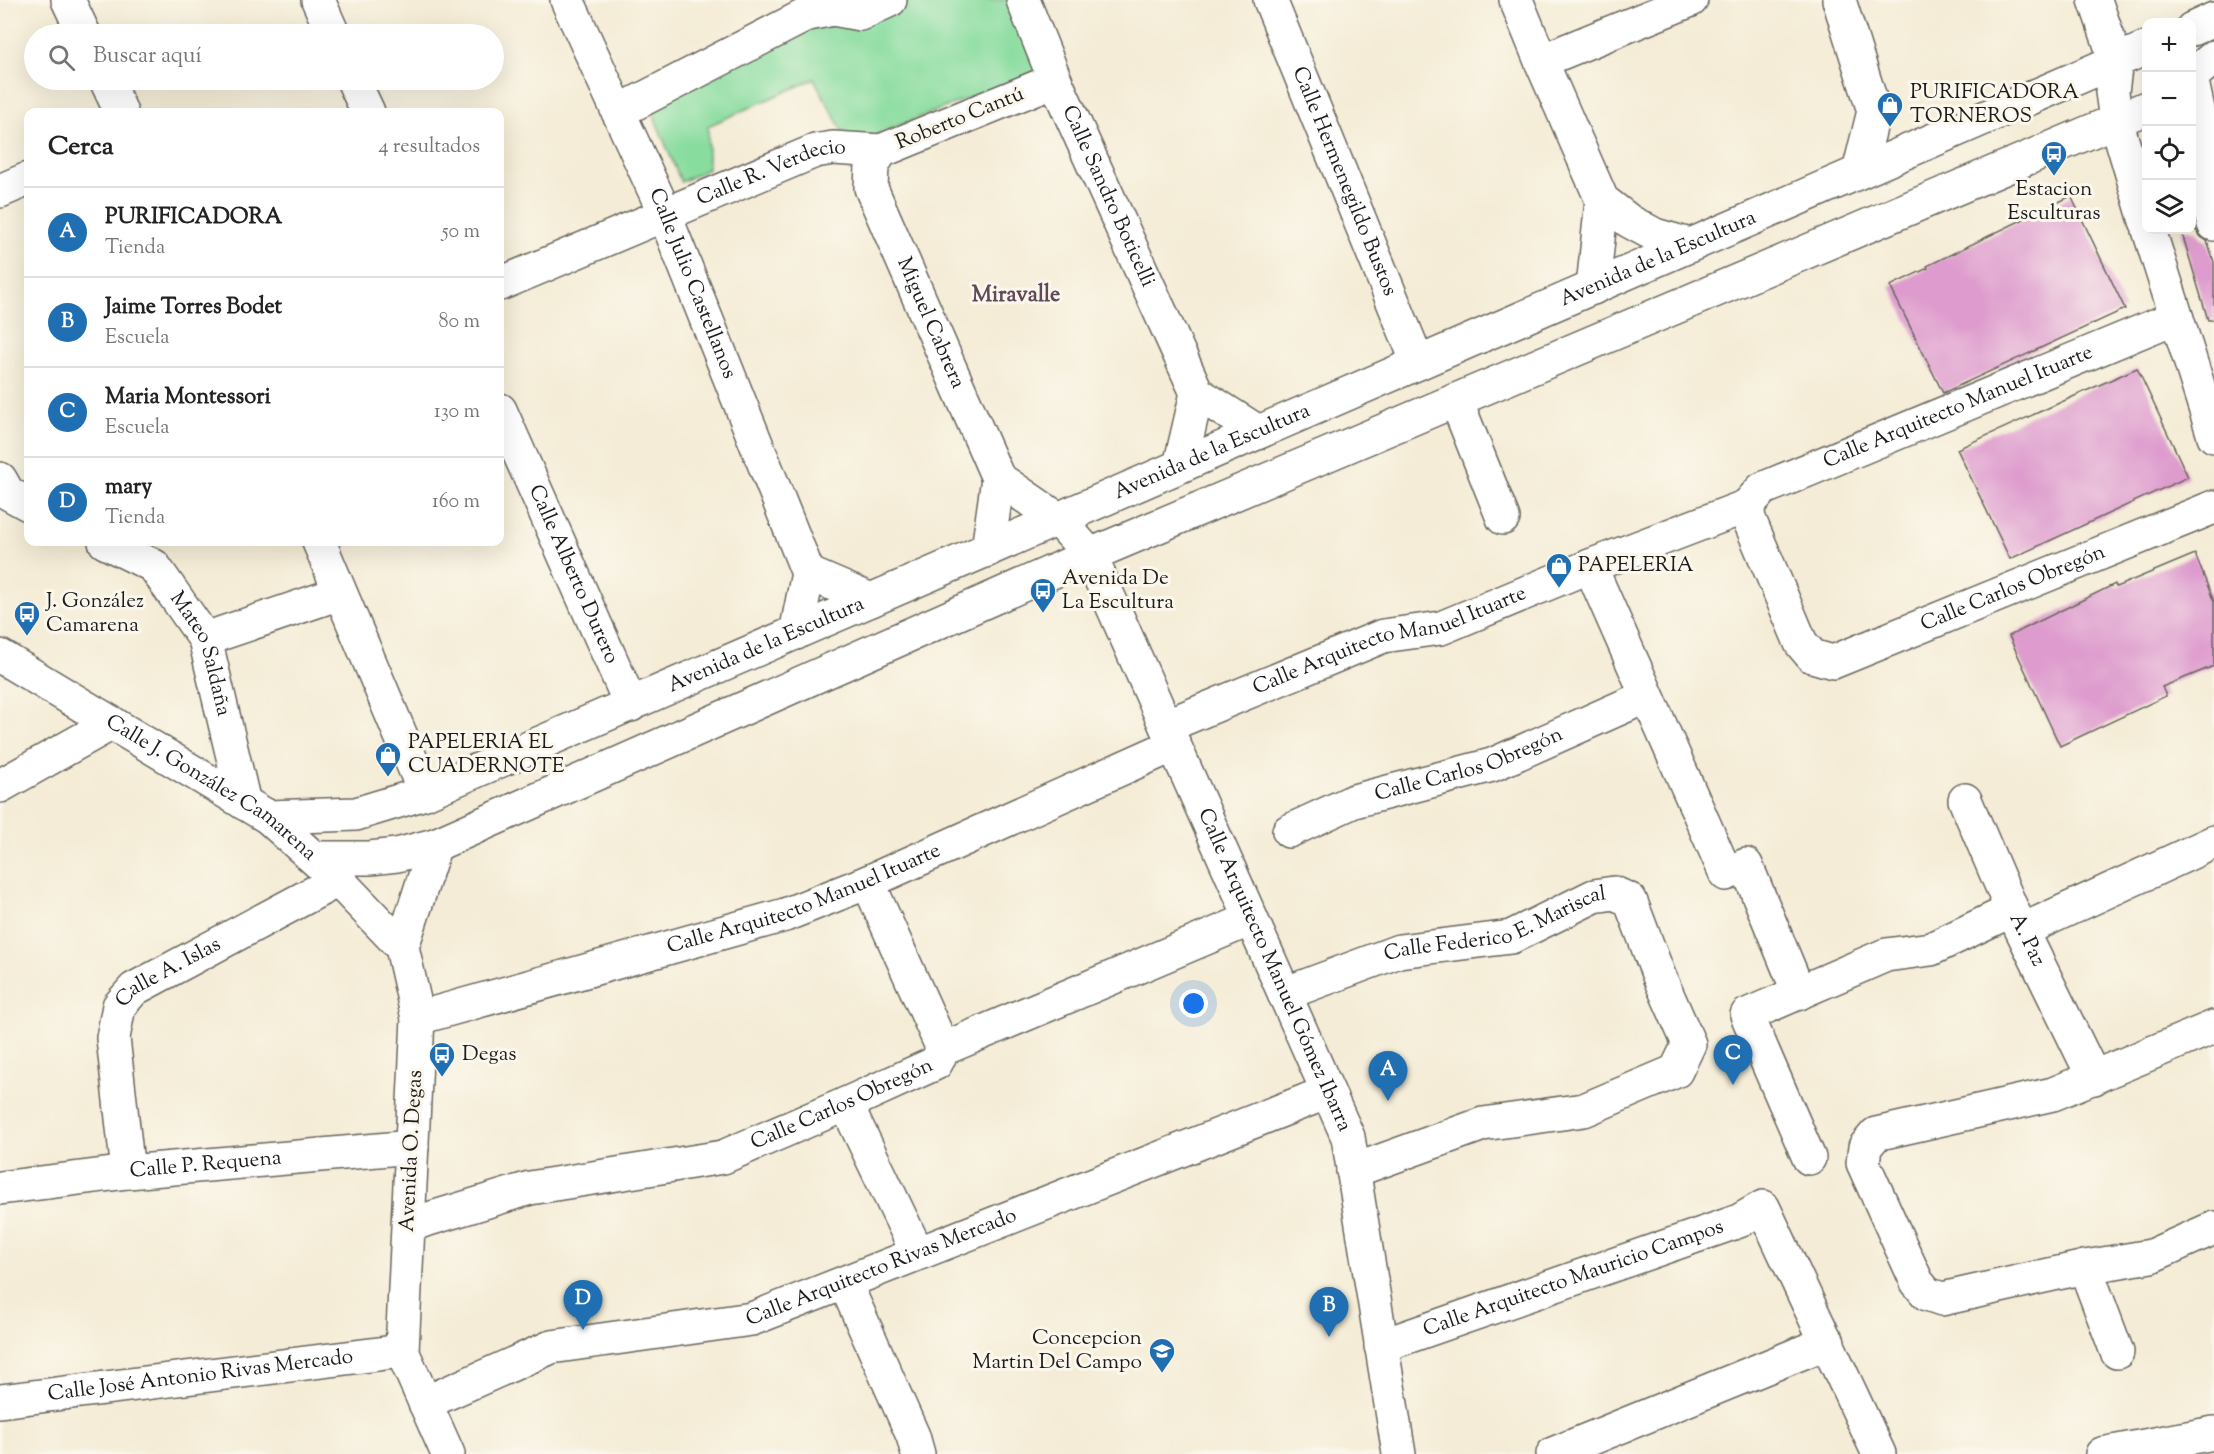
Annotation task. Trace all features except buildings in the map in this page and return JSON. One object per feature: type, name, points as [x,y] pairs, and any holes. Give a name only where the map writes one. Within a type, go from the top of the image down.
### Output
[{"type":"street","points":[[68,0],[79,24]]},
{"type":"street","points":[[318,0],[329,24]]},
{"type":"street","name":"Calle Julio Castellanos","points":[[567,0],[665,215],[808,573]]},
{"type":"street","points":[[618,112],[804,7],[832,9],[860,15],[890,0]]},
{"type":"street","name":"Calle Hermenegildo Bustos","points":[[1270,0],[1418,363]]},
{"type":"street","points":[[1516,0],[1602,200],[1629,221],[1655,235],[1690,245]]},
{"type":"street","points":[[1541,61],[1691,0]]},
{"type":"street","points":[[1839,0],[1874,111],[1859,172]]},
{"type":"street","points":[[2095,0],[2131,65],[2112,92],[2131,114],[2142,192]]},
{"type":"street","name":"Calle Sandro Boticelli","points":[[1029,2],[1055,80],[1197,393]]},
{"type":"street","name":"Avenida de la Escultura","points":[[256,810],[356,814],[425,793],[1924,144],[2131,65],[2142,53]]},
{"type":"street","points":[[2214,55],[2193,75],[2198,81],[2214,182]]},
{"type":"street","name":"Roberto Cantú","points":[[877,158],[1055,80]]},
{"type":"street","points":[[111,90],[119,108]]},
{"type":"street","points":[[358,90],[366,108]]},
{"type":"street","points":[[1874,111],[1924,144]]},
{"type":"street","points":[[2131,114],[2132,136],[2145,180]]},
{"type":"street","points":[[326,869],[398,855],[435,845],[1090,555],[2131,114]]},
{"type":"street","name":"Calle R. Verdecio","points":[[504,282],[815,151],[832,148],[877,158]]},
{"type":"street","points":[[2196,154],[2214,224]]},
{"type":"street","name":"Miguel Cabrera","points":[[877,158],[871,188],[998,478]]},
{"type":"street","points":[[0,191],[24,181]]},
{"type":"street","points":[[1593,288],[1602,200]]},
{"type":"street","points":[[2150,234],[2214,436]]},
{"type":"street","points":[[2163,234],[2214,396]]},
{"type":"street","name":"Calle Arquitecto Manuel Ituarte","points":[[418,1018],[785,915],[868,882],[1170,735],[1383,636],[1441,628],[1590,566],[1747,506],[1762,489],[2176,317]]},
{"type":"street","points":[[1180,466],[1197,393],[1258,432]]},
{"type":"street","points":[[1456,400],[1503,518]]},
{"type":"street","name":"Calle Alberto Durero","points":[[504,419],[631,705]]},
{"type":"street","points":[[988,550],[998,478],[1058,519]]},
{"type":"street","points":[[0,479],[8,494],[24,502]]},
{"type":"street","name":"Calle Carlos Obregón","points":[[1747,506],[1749,519],[1801,643],[1812,656],[1833,662],[2214,507]]},
{"type":"street","name":"Calle Arquitecto Manuel Gómez Ibarra","points":[[1058,519],[1090,555],[1348,1137],[1399,1454]]},
{"type":"street","name":"Mateo Saldaña","points":[[113,546],[154,566],[205,639],[256,810]]},
{"type":"street","points":[[321,546],[425,793]]},
{"type":"street","points":[[1590,566],[1726,874],[1746,866],[1798,993]]},
{"type":"street","points":[[796,633],[808,573],[871,600]]},
{"type":"street","points":[[205,639],[340,593]]},
{"type":"street","name":"Calle J. González Camarena","points":[[0,656],[256,810],[326,869],[402,947]]},
{"type":"street","name":"Calle Carlos Obregón","points":[[1289,831],[1354,801],[1492,765],[1647,696]]},
{"type":"street","points":[[0,786],[112,723]]},
{"type":"street","name":"A. Paz","points":[[1965,800],[2018,920],[2094,1078]]},
{"type":"street","points":[[1809,1158],[1747,1015],[1886,955],[1931,949],[2018,920],[2214,842]]},
{"type":"street","points":[[402,947],[435,845]]},
{"type":"street","name":"Calle A. Islas","points":[[128,1172],[113,1038],[119,1006],[134,989],[326,869]]},
{"type":"street","points":[[868,882],[943,1049]]},
{"type":"street","name":"Calle Federico E. Mariscal","points":[[1284,994],[1399,951],[1511,937],[1594,896],[1614,893],[1630,900],[1659,976],[1689,1044],[1676,1071],[1584,1110],[1483,1124],[1353,1171]]},
{"type":"street","name":"Calle Carlos Obregón","points":[[408,1225],[530,1188],[723,1157],[936,1063],[943,1049],[1251,918]]},
{"type":"street","name":"Avenida O. Degas","points":[[402,947],[418,1018],[402,1351],[448,1454]]},
{"type":"street","points":[[2214,1027],[2053,1094],[1876,1134],[1865,1148],[1863,1163],[1917,1282],[1927,1294],[1942,1299],[2085,1267],[2151,1256],[2214,1228]]},
{"type":"street","name":"Calle Arquitecto Rivas Mercado","points":[[425,1403],[551,1347],[752,1319],[917,1252],[1328,1092]]},
{"type":"street","points":[[846,1104],[917,1252]]},
{"type":"street","name":"Calle P. Requena","points":[[0,1188],[128,1172],[412,1146]]},
{"type":"street","name":"Calle Arquitecto Mauricio Campos","points":[[1381,1346],[1739,1221],[1763,1207],[1828,1342]]},
{"type":"street","points":[[2085,1267],[2117,1352]]},
{"type":"street","points":[[845,1283],[913,1436],[918,1454]]},
{"type":"street","points":[[1553,1454],[1828,1342],[1879,1454]]},
{"type":"street","name":"Calle José Antonio Rivas Mercado","points":[[0,1401],[402,1351]]},
{"type":"street","points":[[2102,1454],[2214,1433]]},
{"type":"green space","points":[[904,0],[1017,0],[1047,67],[850,145],[814,79],[708,126],[708,169],[681,182],[648,102],[830,15]]},
{"type":"place","name":"PURIFICADORA TORNEROS","points":[[1890,128]]},
{"type":"place","name":"Estacion Esculturas","points":[[2054,177]]},
{"type":"place","name":"PAPELERIA","points":[[1559,589]]},
{"type":"place","name":"Avenida De La Escultura","points":[[1043,614]]},
{"type":"place","name":"J. González Camarena","points":[[27,637]]},
{"type":"place","name":"PAPELERIA EL CUADERNOTE","points":[[388,778]]},
{"type":"place","name":"Degas","points":[[442,1078]]},
{"type":"place","name":"Maria Montessori","points":[[1733,1085]]},
{"type":"place","name":"PURIFICADORA","points":[[1388,1101]]},
{"type":"place","name":"mary","points":[[583,1330]]},
{"type":"place","name":"Jaime Torres Bodet","points":[[1329,1337]]},
{"type":"place","name":"Concepcion Martin Del Campo","points":[[1162,1374]]},
{"type":"district","name":"Miravalle","points":[[1016,296]]}]
